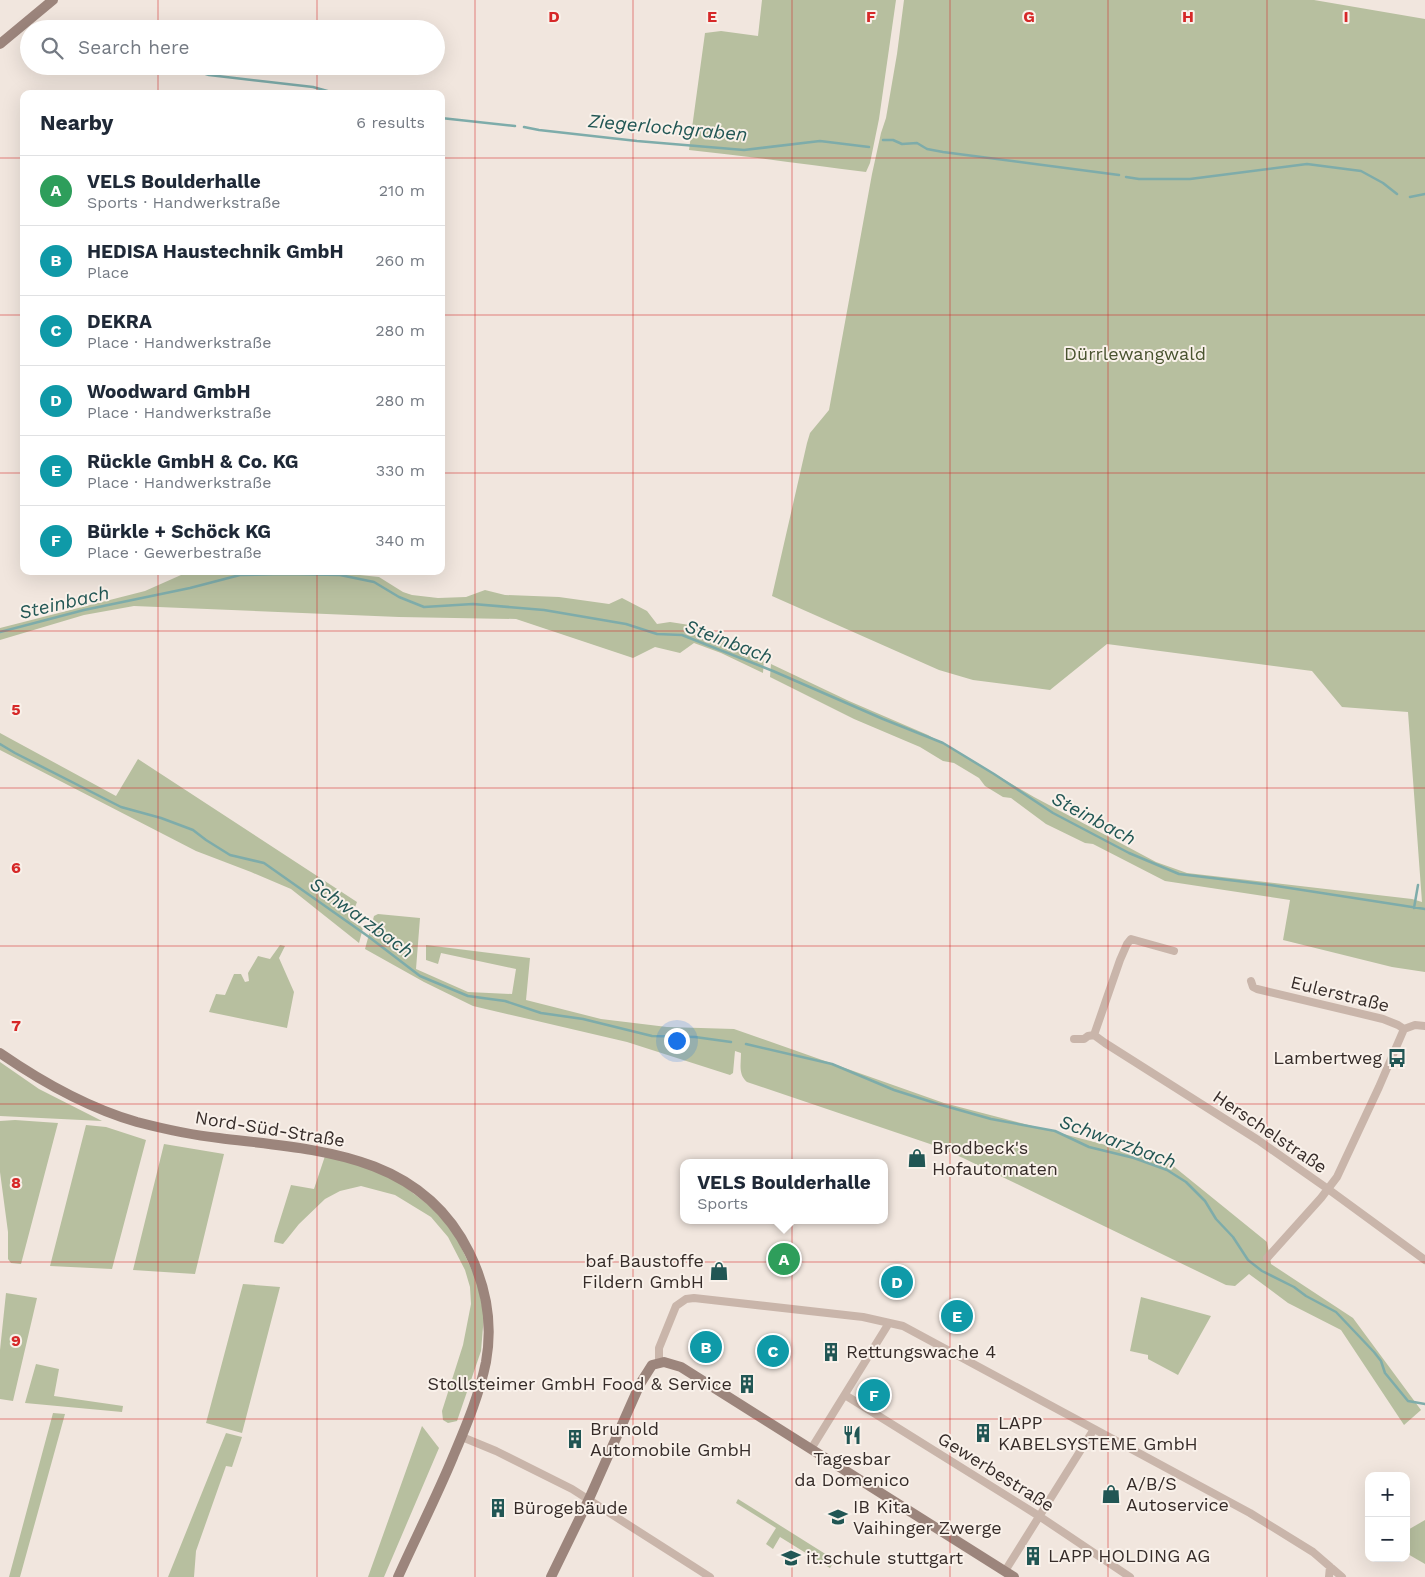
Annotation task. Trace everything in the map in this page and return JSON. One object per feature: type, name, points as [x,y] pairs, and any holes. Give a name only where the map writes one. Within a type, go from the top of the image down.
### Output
[{"type":"main road","points":[[29,20],[53,0]]},
{"type":"main road","points":[[0,44],[20,27]]},
{"type":"main road","name":"Nord-Süd-Straße","points":[[0,1053],[54,1087],[83,1101],[135,1121],[190,1134],[284,1145],[365,1162],[416,1189],[447,1218],[458,1232],[471,1255],[485,1291],[490,1326],[487,1355],[476,1402],[402,1576]]},
{"type":"main road","points":[[551,1577],[640,1384],[649,1368],[659,1362],[668,1362],[681,1367],[1009,1574]]},
{"type":"street","points":[[1074,1039],[1084,1039],[1094,1035],[1120,960],[1131,939],[1174,951]]},
{"type":"street","name":"Eulerstraße","points":[[1251,981],[1253,987],[1263,991],[1383,1019],[1398,1025],[1404,1030],[1415,1025],[1425,1026]]},
{"type":"street","points":[[1267,1258],[1328,1189],[1342,1166],[1404,1030]]},
{"type":"street","name":"Herschelstraße","points":[[1094,1035],[1258,1140],[1425,1260]]},
{"type":"street","points":[[659,1362],[659,1348],[676,1306],[686,1299],[694,1298],[825,1313],[902,1326],[1282,1532],[1313,1552],[1342,1577]]},
{"type":"street","points":[[811,1449],[889,1323]]},
{"type":"street","name":"Gewerbestraße","points":[[844,1395],[1038,1516],[1130,1577]]},
{"type":"street","points":[[1009,1574],[1038,1516],[1094,1429]]},
{"type":"street","points":[[462,1437],[552,1478],[710,1577]]},
{"type":"street","points":[[1329,1577],[1330,1567]]},
{"type":"green space","points":[[762,0],[896,0],[879,119],[870,163],[866,172],[689,150],[705,33],[721,31],[758,36]]},
{"type":"green space","name":"Dürrlewangwald","points":[[904,0],[1314,0],[1425,19],[1425,972],[1392,967],[1283,940],[1290,900],[1165,881],[1093,844],[1085,843],[1046,824],[1011,798],[1003,797],[985,786],[979,778],[954,763],[943,761],[920,747],[854,719],[770,677],[771,664],[849,701],[928,735],[1034,797],[1156,862],[1187,873],[1412,899],[1422,902],[1408,712],[1342,707],[1312,671],[1107,644],[1050,690],[973,680],[939,670],[772,596],[810,433],[829,410],[872,174],[886,118]]},
{"type":"green space","points":[[181,575],[360,575],[379,577],[403,592],[412,595],[438,598],[466,597],[485,590],[505,595],[559,597],[609,604],[622,598],[647,611],[657,624],[670,622],[696,626],[764,659],[763,673],[721,653],[694,643],[680,653],[655,647],[633,658],[516,619],[399,617],[134,606],[84,615],[0,640],[0,628],[145,591]]},
{"type":"green space","points":[[0,733],[116,796],[138,759],[357,902],[350,920],[363,928],[359,943],[291,889],[196,851],[0,750]]},
{"type":"green space","points":[[378,914],[420,918],[416,969],[468,992],[512,994],[516,969],[441,953],[438,964],[426,960],[426,945],[530,958],[526,1000],[601,1019],[667,1027],[734,1029],[944,1103],[1156,1158],[1172,1165],[1267,1242],[1271,1264],[1353,1318],[1421,1410],[1404,1425],[1341,1330],[1288,1303],[1249,1274],[1235,1286],[1226,1285],[936,1146],[747,1082],[741,1072],[741,1053],[735,1051],[733,1073],[730,1075],[627,1042],[473,1006],[424,982],[365,949],[374,916]]},
{"type":"green space","points":[[280,945],[285,946],[279,958],[294,992],[287,1028],[209,1012],[216,994],[225,995],[234,974],[241,974],[245,982],[249,981],[248,973],[258,956],[270,959]]},
{"type":"green space","points":[[0,1062],[39,1089],[102,1121],[0,1116]]},
{"type":"green space","points":[[15,1120],[58,1123],[21,1264],[11,1263],[8,1259],[8,1232],[0,1172],[0,1121]]},
{"type":"green space","points":[[86,1125],[106,1127],[146,1140],[112,1269],[50,1266]]},
{"type":"green space","points":[[164,1144],[224,1154],[195,1274],[133,1270]]},
{"type":"green space","points":[[325,1156],[369,1167],[401,1184],[430,1206],[453,1230],[477,1281],[484,1315],[481,1351],[457,1421],[448,1423],[443,1420],[442,1411],[463,1345],[471,1304],[470,1287],[465,1270],[448,1237],[431,1217],[395,1195],[361,1186],[340,1191],[325,1199],[299,1224],[283,1244],[274,1242],[291,1185],[314,1189]]},
{"type":"green space","points":[[243,1284],[280,1287],[242,1433],[206,1423]]},
{"type":"green space","points":[[6,1293],[37,1298],[13,1401],[0,1399],[0,1350]]},
{"type":"green space","points":[[1141,1297],[1211,1316],[1178,1375],[1148,1359],[1148,1355],[1130,1351]]},
{"type":"green space","points":[[36,1364],[59,1369],[54,1396],[123,1406],[122,1412],[25,1403]]},
{"type":"green space","points":[[53,1413],[65,1414],[20,1577],[9,1577]]},
{"type":"green space","points":[[422,1426],[439,1448],[384,1577],[368,1577]]},
{"type":"green space","points":[[226,1433],[242,1437],[232,1467],[226,1466],[196,1551],[194,1577],[168,1577]]},
{"type":"green space","points":[[738,1499],[835,1560],[830,1568],[780,1537],[773,1549],[766,1544],[776,1528],[736,1503]]},
{"type":"green space","points":[[1425,1520],[1425,1564],[1410,1555],[1410,1529]]},
{"type":"waterway","name":"Ziegerlochgraben","points":[[209,75],[313,87],[324,90]]},
{"type":"waterway","name":"Ziegerlochgraben","points":[[445,118],[515,126]]},
{"type":"waterway","name":"Ziegerlochgraben","points":[[524,127],[637,141],[744,150],[820,141],[869,147]]},
{"type":"waterway","name":"Ziegerlochgraben","points":[[883,140],[893,140],[902,144],[917,143],[927,149],[943,152],[1119,175]]},
{"type":"waterway","name":"Ziegerlochgraben","points":[[1126,177],[1139,179],[1190,179],[1307,164],[1361,171],[1383,183],[1397,194]]},
{"type":"waterway","name":"Ziegerlochgraben","points":[[1410,197],[1425,194]]},
{"type":"waterway","name":"Steinbach","points":[[0,632],[84,610],[190,588],[240,575]]},
{"type":"waterway","name":"Steinbach","points":[[340,575],[374,582],[399,597],[424,607],[473,604],[544,610],[626,624],[657,634],[682,635],[773,671],[943,743],[1053,813],[1129,853],[1179,874],[1270,885],[1425,909]]},
{"type":"waterway","name":"Schwarzbach","points":[[0,744],[121,807],[161,818],[193,830],[230,855],[264,863],[369,937],[420,976],[468,996],[505,1001],[541,1013],[583,1019],[652,1036],[695,1037],[731,1042]]},
{"type":"waterway","name":"Steinbach","points":[[1414,908],[1418,885]]},
{"type":"waterway","name":"Schwarzbach","points":[[746,1044],[832,1064],[894,1090],[938,1104],[991,1119],[1055,1131],[1089,1147],[1134,1158],[1167,1170],[1186,1182],[1205,1201],[1216,1219],[1233,1237],[1248,1260],[1262,1271],[1294,1287],[1306,1296],[1336,1312],[1374,1352],[1381,1361],[1385,1373],[1408,1401],[1425,1404]]},
{"type":"place","name":"Lambertweg","points":[[1397,1058]]},
{"type":"place","name":"Brodbeck's Hofautomaten","points":[[917,1158]]},
{"type":"place","name":"VELS Boulderhalle","points":[[784,1259]]},
{"type":"place","name":"baf Baustoffe Fildern GmbH","points":[[719,1271]]},
{"type":"place","name":"Woodward GmbH","points":[[897,1282]]},
{"type":"place","name":"Rückle GmbH & Co. KG","points":[[957,1316]]},
{"type":"place","name":"HEDISA Haustechnik GmbH","points":[[706,1347]]},
{"type":"place","name":"DEKRA","points":[[773,1351]]},
{"type":"place","name":"Rettungswache 4","points":[[831,1352]]},
{"type":"place","name":"Stollsteimer GmbH Food & Service","points":[[747,1384]]},
{"type":"place","name":"Bürkle + Schöck KG","points":[[874,1395]]},
{"type":"place","name":"LAPP KABELSYSTEME GmbH","points":[[983,1433]]},
{"type":"place","name":"Tagesbar da Domenico","points":[[852,1435]]},
{"type":"place","name":"Brunold Automobile GmbH","points":[[575,1439]]},
{"type":"place","name":"A/B/S Autoservice","points":[[1111,1494]]},
{"type":"place","name":"Bürogebäude","points":[[498,1508]]},
{"type":"place","name":"IB Kita Vaihinger Zwerge","points":[[838,1517]]},
{"type":"place","name":"LAPP HOLDING AG","points":[[1033,1556]]},
{"type":"place","name":"it.schule stuttgart","points":[[791,1558]]}]
